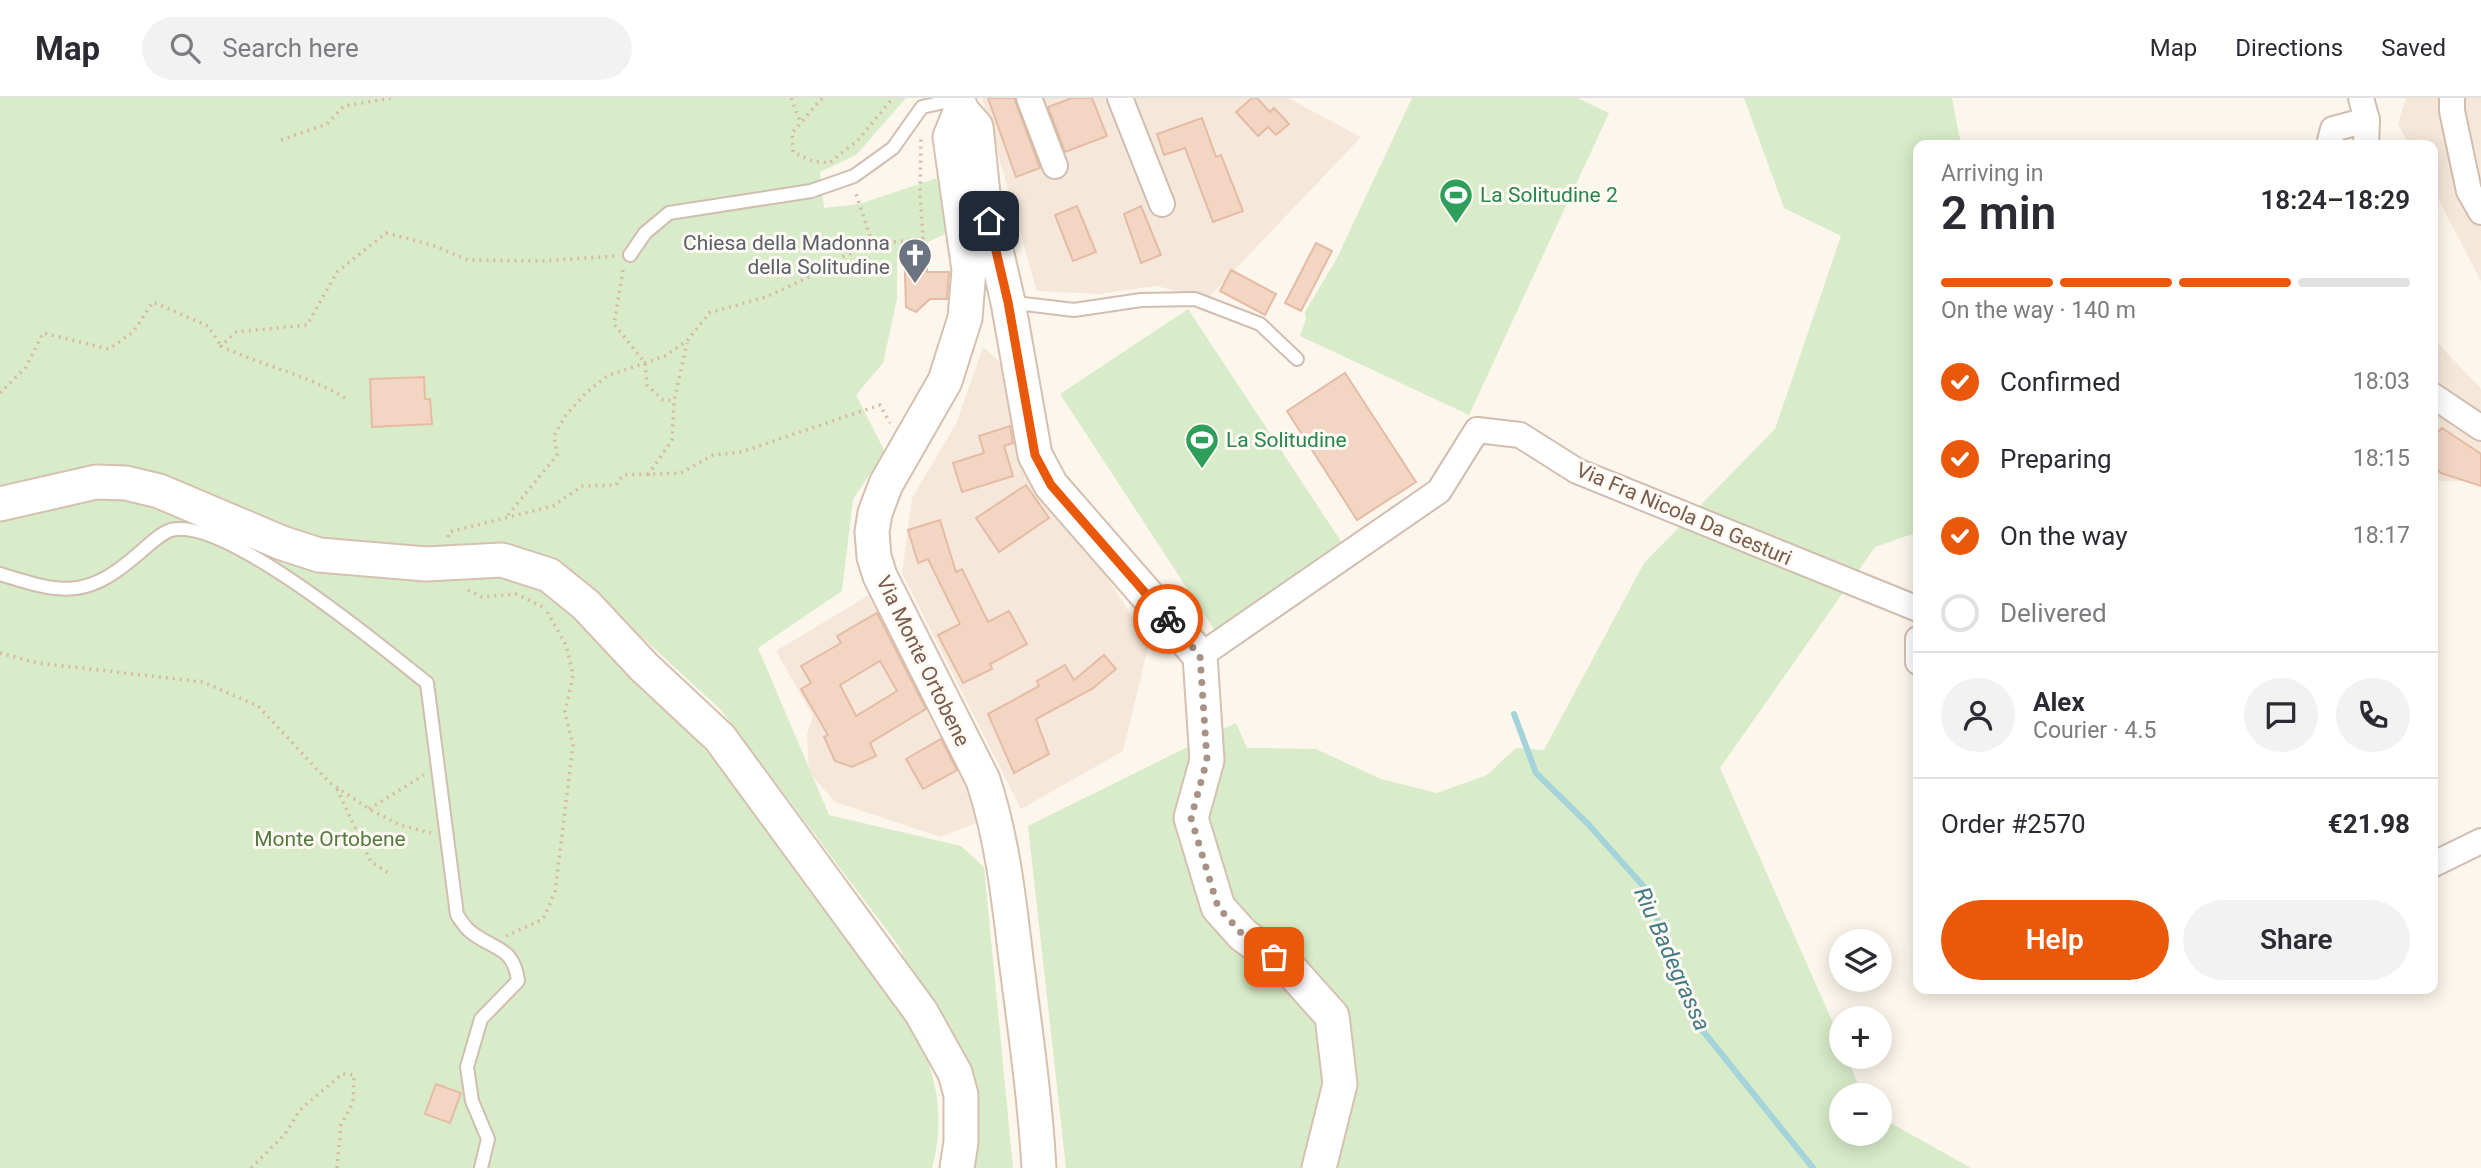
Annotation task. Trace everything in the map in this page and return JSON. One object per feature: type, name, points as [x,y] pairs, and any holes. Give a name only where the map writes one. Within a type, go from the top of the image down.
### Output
[{"type":"street","points":[[1029,98],[1055,166]]},
{"type":"street","points":[[1120,98],[1162,204]]},
{"type":"street","points":[[2452,98],[2452,111],[2469,191],[2481,212]]},
{"type":"street","points":[[959,102],[975,127],[983,194],[1008,302],[1035,455],[1051,485],[1200,656],[1207,760],[1191,818],[1218,907],[1243,935],[1289,968],[1332,1016],[1340,1084],[1319,1168]]},
{"type":"street","name":"Via Monte Ortobene","points":[[959,102],[950,137],[969,270],[965,317],[945,381],[922,426],[905,449],[886,484],[872,532],[874,557],[900,620],[983,780],[994,812],[1012,924],[1035,1108],[1039,1168]]},
{"type":"street","points":[[2330,140],[2333,129],[2364,109],[2367,140]]},
{"type":"street","points":[[2438,399],[2481,428]]},
{"type":"street","name":"Via Fra Nicola Da Gesturi","points":[[1200,656],[1439,491],[1477,430],[1520,435],[1577,471],[1913,607]]},
{"type":"street","points":[[0,504],[96,482],[126,483],[159,491],[282,543],[319,555],[426,564],[502,560],[549,575],[586,605],[644,667],[720,738],[921,1012],[955,1073],[961,1095],[961,1142],[957,1168]]},
{"type":"street","points":[[2438,862],[2481,841]]},
{"type":"lane","points":[[630,255],[645,233],[669,213],[811,191],[854,176],[893,148],[922,107],[959,102]]},
{"type":"lane","points":[[1008,302],[1074,310],[1141,300],[1195,299],[1260,324],[1297,359]]},
{"type":"lane","points":[[0,574],[63,592],[110,578],[170,530],[203,531],[267,566],[343,615],[427,683],[457,915],[470,932],[500,947],[516,966],[518,981],[481,1019],[467,1067],[472,1101],[488,1139],[481,1168]]},
{"type":"path","points":[[281,140],[327,124],[344,106],[391,98]]},
{"type":"path","points":[[791,98],[801,119],[792,133],[793,152],[811,162],[829,163],[857,141],[893,98]]},
{"type":"path","points":[[792,133],[822,98]]},
{"type":"path","points":[[508,515],[557,454],[554,436],[566,415],[586,393],[607,376],[665,356],[688,341],[709,313],[766,297],[811,276],[821,265],[873,245],[923,238],[920,194],[922,107]]},
{"type":"path","points":[[854,176],[856,195],[873,245]]},
{"type":"path","points":[[222,346],[236,332],[307,325],[337,272],[386,233],[432,245],[468,260],[541,261],[630,255]]},
{"type":"path","points":[[630,255],[622,271],[614,324],[645,363],[647,385],[663,400],[674,401]]},
{"type":"path","points":[[0,393],[26,367],[43,333],[109,349],[134,332],[153,302],[208,326],[222,346],[257,363],[317,381],[345,397]]},
{"type":"path","points":[[648,475],[672,440],[674,401],[688,341]]},
{"type":"path","points":[[446,543],[449,533],[477,527],[508,515],[553,506],[582,486],[615,485],[623,475],[681,472],[713,455],[741,452],[880,405],[905,449]]},
{"type":"path","points":[[465,589],[482,597],[516,594],[545,608],[566,645],[573,675],[565,712],[573,745],[555,892],[542,919],[507,935],[500,947]]},
{"type":"path","points":[[0,653],[38,663],[204,682],[258,706],[336,787],[369,809],[400,825],[447,837]]},
{"type":"path","points":[[369,809],[437,767]]},
{"type":"path","points":[[336,787],[371,862],[390,874]]},
{"type":"path","points":[[251,1168],[285,1134],[300,1110],[342,1074],[354,1075],[353,1103],[341,1125],[337,1168]]},
{"type":"shaded area","points":[[982,98],[1288,98],[1361,137],[1208,298],[1156,286],[1100,294],[1037,291]]},
{"type":"shaded area","points":[[2406,98],[2481,98],[2481,281],[2438,199],[2438,140],[2406,140],[2398,124]]},
{"type":"shaded area","points":[[2438,343],[2481,389],[2481,481],[2438,481]]},
{"type":"shaded area","points":[[983,347],[1007,369],[1076,529],[1149,643],[1123,751],[1021,809],[902,573],[912,498],[956,424]]},
{"type":"shaded area","points":[[869,595],[905,659],[901,662],[962,767],[979,822],[940,837],[835,802],[809,772],[807,734],[813,716],[776,651]]},
{"type":"green space","name":"Monte Ortobene","points":[[0,98],[906,98],[856,155],[820,172],[824,208],[859,204],[937,178],[947,233],[922,245],[903,245],[897,256],[897,299],[883,363],[856,395],[885,452],[853,499],[842,591],[758,648],[829,815],[961,846],[984,867],[1013,1168],[966,1168],[973,1095],[898,945],[721,710],[585,585],[576,621],[674,713],[745,797],[916,1034],[930,1067],[937,1100],[938,1133],[932,1168],[0,1168]]},
{"type":"green space","name":"La Solitudine 2","points":[[1412,98],[1577,98],[1609,113],[1469,415],[1300,336],[1306,319],[1305,312],[1337,258]]},
{"type":"green space","points":[[1744,98],[1952,98],[1960,140],[1913,140],[1913,534],[1875,547],[1720,768],[1829,1014],[1829,1069],[1852,1069],[1857,1083],[1829,1083],[1829,1146],[1892,1146],[1892,1124],[1971,1168],[1066,1168],[1028,826],[1236,723],[1247,748],[1316,749],[1381,779],[1437,793],[1487,775],[1516,748],[1544,750],[1644,563],[1775,429],[1841,236],[1784,208]]},
{"type":"green space","name":"La Solitudine","points":[[1188,309],[1344,546],[1215,631],[1060,394]]},
{"type":"building","points":[[988,98],[1014,98],[1040,168],[1016,177]]},
{"type":"building","points":[[1072,98],[1092,98],[1107,136],[1065,152],[1048,107]]},
{"type":"building","points":[[1252,98],[1257,98],[1270,112],[1274,108],[1289,124],[1276,135],[1268,127],[1258,136],[1236,112]]},
{"type":"building","points":[[1202,118],[1216,157],[1221,155],[1243,211],[1213,222],[1185,148],[1164,155],[1157,134]]},
{"type":"building","points":[[1077,206],[1096,252],[1073,261],[1055,215]]},
{"type":"building","points":[[1141,206],[1161,255],[1141,263],[1124,214]]},
{"type":"building","points":[[1316,243],[1332,251],[1301,311],[1285,303]]},
{"type":"building","name":"Chiesa della Madonna della Solitudine","points":[[904,244],[927,244],[927,272],[949,272],[947,299],[930,299],[916,312],[906,307]]},
{"type":"building","points":[[1231,270],[1276,294],[1265,315],[1220,291]]},
{"type":"building","points":[[1345,373],[1416,482],[1357,520],[1287,411]]},
{"type":"building","points":[[424,377],[425,399],[430,399],[432,424],[372,427],[370,379]]},
{"type":"building","points":[[1010,426],[1013,443],[1004,446],[1013,476],[962,492],[953,463],[984,453],[979,436]]},
{"type":"building","points":[[2442,428],[2481,454],[2481,486],[2438,470],[2438,432]]},
{"type":"building","points":[[1026,485],[1049,518],[999,552],[976,518]]},
{"type":"building","points":[[940,520],[956,572],[962,569],[988,622],[1009,611],[1027,644],[990,664],[992,669],[963,683],[938,635],[960,624],[928,559],[918,563],[908,530]]},
{"type":"building","points":[[877,613],[926,709],[870,743],[876,756],[852,767],[835,761],[824,737],[828,735],[801,689],[811,683],[801,666],[841,643],[837,636]],"holes":[[[880,661],[897,691],[856,716],[840,685]]]},
{"type":"building","points":[[1104,655],[1116,669],[1092,689],[1036,719],[1049,754],[1014,773],[988,714],[1039,686],[1037,681],[1065,665],[1074,680]]},
{"type":"building","points":[[941,739],[957,770],[923,789],[906,759]]},
{"type":"building","points":[[436,1084],[461,1093],[450,1123],[425,1114]]},
{"type":"waterway","name":"Riu Badegrassa","points":[[1514,714],[1536,773],[1588,824],[1645,888],[1699,1026],[1813,1168]]},
{"type":"way so far","points":[[1168,619],[1200,656],[1207,760],[1191,818],[1218,907],[1243,935],[1274,957]]},
{"type":"place","name":"La Solitudine 2","points":[[1456,225]]},
{"type":"place","name":"Chiesa della Madonna della Solitudine","points":[[915,285]]},
{"type":"place","name":"La Solitudine","points":[[1202,470]]},
{"type":"route","points":[[989,221],[1008,302],[1035,455],[1051,485],[1168,619]]}]
